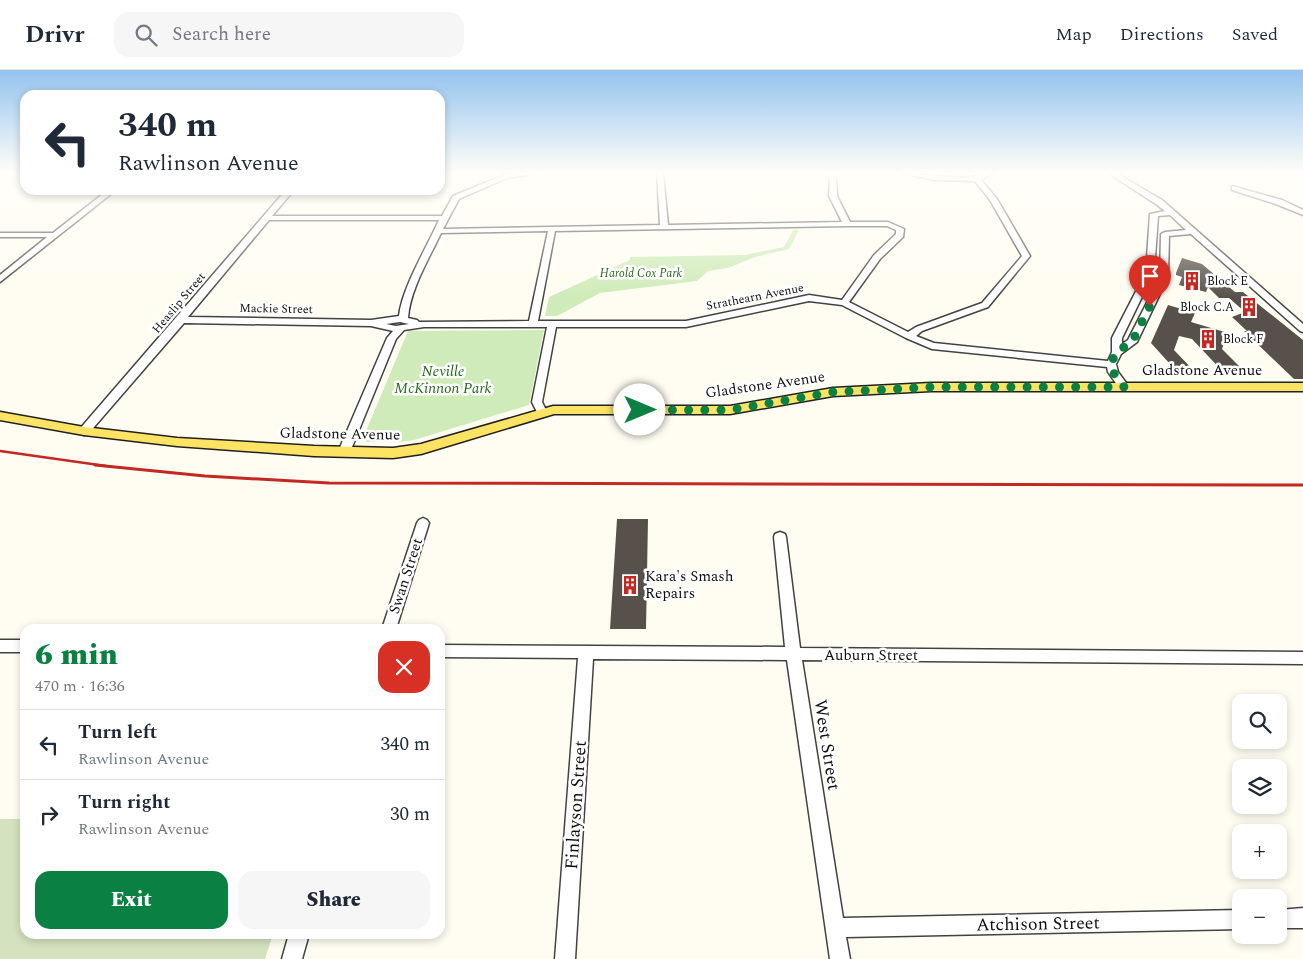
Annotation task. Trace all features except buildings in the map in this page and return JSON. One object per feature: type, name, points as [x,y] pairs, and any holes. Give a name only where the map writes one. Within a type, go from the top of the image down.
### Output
[{"type":"main road","name":"Gladstone Avenue","points":[[0,416],[84,431],[201,444],[393,453],[412,451],[542,412],[567,410],[730,410],[833,392],[922,388],[1303,387]]},
{"type":"street","points":[[0,279],[81,214]]},
{"type":"street","name":"Heaslip Street","points":[[84,431],[270,214]]},
{"type":"street","points":[[344,452],[397,324],[446,214]]},
{"type":"street","points":[[663,214],[664,227]]},
{"type":"street","points":[[842,214],[847,224]]},
{"type":"street","points":[[909,336],[919,329],[986,305],[1026,256],[1002,214]]},
{"type":"street","points":[[1124,387],[1113,372],[1111,364],[1116,352],[1117,338],[1150,272],[1154,214]]},
{"type":"street","points":[[1172,214],[1303,329]]},
{"type":"street","points":[[267,218],[444,218]]},
{"type":"street","points":[[438,231],[847,224],[888,224],[900,229],[900,235],[877,257],[844,303]]},
{"type":"street","points":[[533,324],[552,230]]},
{"type":"street","points":[[1116,352],[1132,342],[1164,277],[1165,234],[1192,232]]},
{"type":"street","points":[[0,235],[55,235]]},
{"type":"street","name":"Strathearn Avenue","points":[[397,324],[686,324],[809,298],[844,303],[932,346],[1111,364]]},
{"type":"street","name":"Mackie Street","points":[[181,320],[397,324]]},
{"type":"street","points":[[542,412],[537,402],[552,324]]},
{"type":"street","name":"Swan Street","points":[[391,624],[423,524]]},
{"type":"street","name":"West Street","points":[[780,537],[794,655],[840,959]]},
{"type":"street","points":[[0,646],[20,646]]},
{"type":"street","name":"Auburn Street","points":[[445,651],[1303,658]]},
{"type":"street","name":"Finlayson Street","points":[[565,959],[586,651]]},
{"type":"street","points":[[1287,919],[1303,918]]},
{"type":"street","name":"Atchison Street","points":[[835,928],[1232,920]]},
{"type":"street","points":[[292,959],[298,939]]},
{"type":"green space","name":"Harold Cox Park","points":[[793,230],[799,230],[789,249],[755,257],[728,268],[708,271],[697,281],[600,293],[557,316],[545,316],[549,297],[630,260],[630,257],[745,255],[784,247]]},
{"type":"green space","name":"Neville McKinnon Park","points":[[544,330],[529,405],[414,440],[366,442],[363,438],[408,331]]},
{"type":"green space","points":[[0,819],[20,819],[20,939],[271,939],[265,959],[0,959]]},
{"type":"railway","points":[[0,451],[106,466]]},
{"type":"railway","points":[[95,465],[205,476],[329,483],[1303,485]]},
{"type":"place","name":"Block E","points":[[1192,281]]},
{"type":"place","name":"Block C.A","points":[[1249,307]]},
{"type":"place","name":"Block F","points":[[1208,339]]},
{"type":"place","name":"Kara's Smash Repairs","points":[[630,585]]},
{"type":"route","points":[[640,410],[730,410],[833,392],[931,387],[1124,387],[1113,372],[1112,360],[1116,352],[1132,342],[1150,306]]}]
